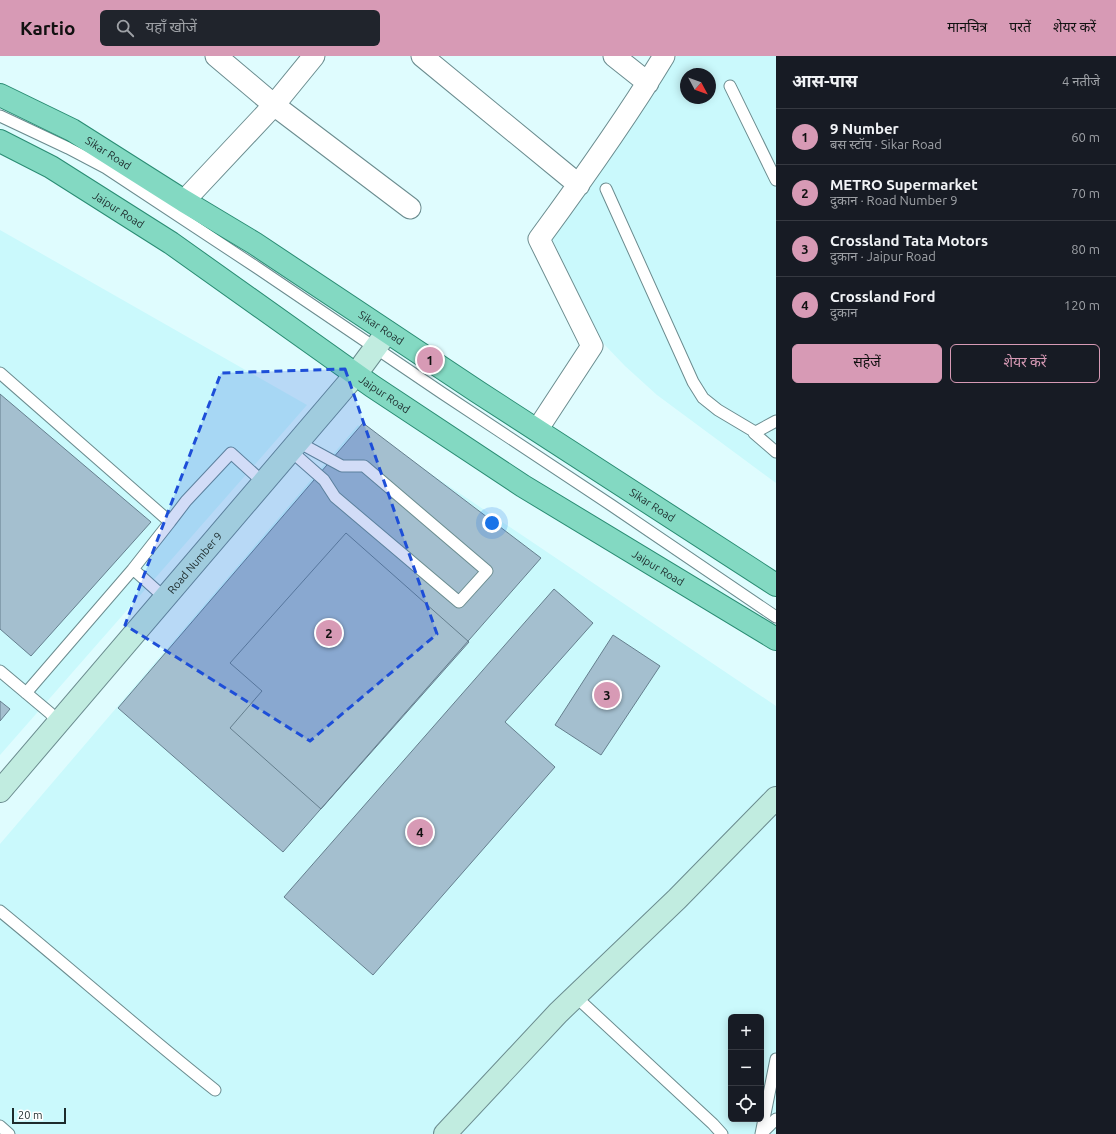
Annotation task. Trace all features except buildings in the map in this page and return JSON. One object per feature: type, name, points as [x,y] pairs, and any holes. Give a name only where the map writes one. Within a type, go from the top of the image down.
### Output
[{"type":"main road","name":"Sikar Road","points":[[0,95],[72,130],[184,201],[254,243],[381,340],[537,430],[776,585]]},
{"type":"main road","name":"Jaipur Road","points":[[0,141],[51,167],[164,239],[356,374],[523,486],[776,639]]},
{"type":"street","points":[[216,56],[274,105],[410,208]]},
{"type":"street","points":[[184,201],[274,105],[314,56]]},
{"type":"street","points":[[422,56],[579,185]]},
{"type":"street","points":[[614,56],[648,83]]},
{"type":"street","points":[[537,430],[592,346],[539,239],[579,185],[648,83],[664,56]]},
{"type":"street","name":"Road Number 9","points":[[0,791],[264,483],[356,374],[381,340]]},
{"type":"street","points":[[445,1134],[558,1013],[677,899],[776,798]]},
{"type":"lane","points":[[730,86],[776,180]]},
{"type":"lane","points":[[0,116],[68,148],[106,168],[259,269],[381,340],[776,617]]},
{"type":"lane","points":[[606,189],[693,382],[703,398],[718,410],[755,432],[754,433],[776,452]]},
{"type":"lane","points":[[0,373],[170,522]]},
{"type":"lane","points":[[755,432],[776,421]]},
{"type":"lane","points":[[294,447],[342,466],[364,466],[487,571],[459,602],[335,497],[324,480],[294,447]]},
{"type":"lane","points":[[26,693],[133,569],[186,501],[231,453],[264,483]]},
{"type":"lane","points":[[133,569],[165,598]]},
{"type":"lane","points":[[0,671],[50,713],[58,723]]},
{"type":"lane","points":[[0,911],[164,1049],[216,1090]]},
{"type":"lane","points":[[575,996],[722,1134]]},
{"type":"lane","points":[[761,1134],[776,1059]]},
{"type":"lane","points":[[761,1134],[776,1119]]},
{"type":"lane","points":[[0,1126],[9,1134]]},
{"type":"highlighted area","points":[[345,369],[437,634],[310,741],[125,625],[221,373]]},
{"type":"shaded area","points":[[677,56],[776,56],[776,483],[657,395],[625,366],[602,342],[552,239]]},
{"type":"shaded area","points":[[0,230],[307,405],[0,755]]},
{"type":"shaded area","points":[[358,425],[776,706],[776,1134],[0,1134],[0,844]]},
{"type":"place","name":"9 Number","points":[[430,360]]},
{"type":"place","name":"METRO Supermarket","points":[[329,633]]},
{"type":"place","name":"Crossland Tata Motors","points":[[607,695]]},
{"type":"place","name":"Crossland Ford","points":[[420,832]]}]
